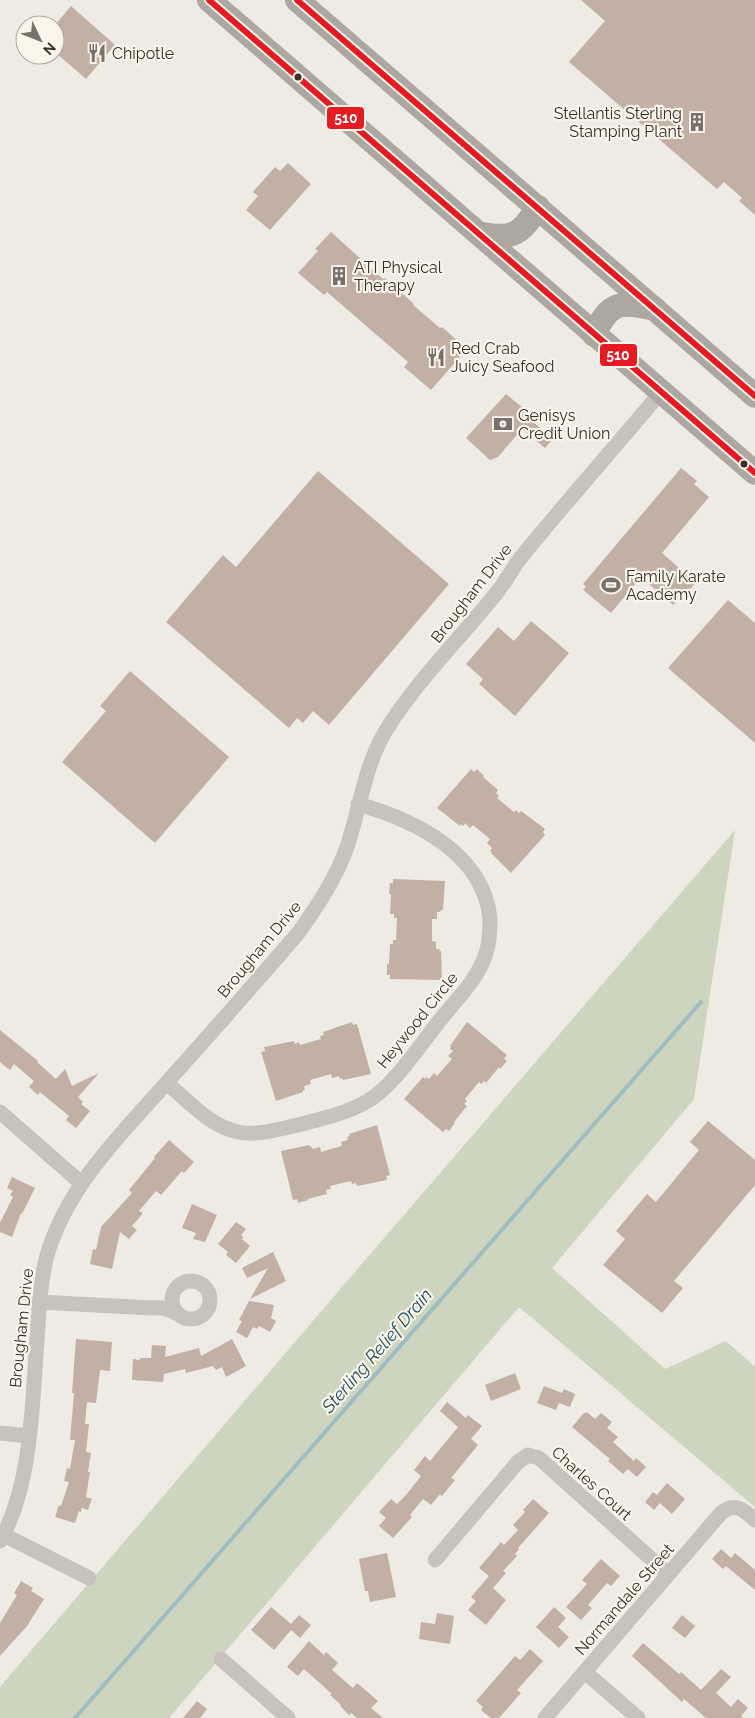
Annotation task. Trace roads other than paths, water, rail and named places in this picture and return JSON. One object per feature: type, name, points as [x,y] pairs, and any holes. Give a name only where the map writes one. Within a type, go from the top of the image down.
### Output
[{"type":"main road","points":[[209,0],[755,472]]},
{"type":"main road","points":[[297,0],[755,396]]},
{"type":"main road","points":[[478,233],[495,236],[518,232],[528,224],[538,207]]},
{"type":"main road","points":[[594,334],[604,316],[611,309],[621,305],[633,304],[655,309]]},
{"type":"street","name":"Brougham Drive","points":[[2,1538],[19,1495],[25,1470],[30,1436],[39,1302],[46,1261],[61,1219],[81,1183],[102,1154],[299,932],[321,901],[335,876],[347,847],[373,755],[384,734],[415,689],[499,590],[520,558],[661,392]]},
{"type":"street","name":"Heywood Circle","points":[[167,1082],[206,1116],[218,1124],[240,1132],[274,1130],[338,1114],[368,1102],[387,1086],[471,981],[486,953],[490,925],[486,899],[470,868],[460,857],[410,822],[358,804]]},
{"type":"street","points":[[0,1112],[81,1183]]},
{"type":"street","points":[[39,1302],[160,1307],[170,1309],[191,1319],[202,1315],[209,1305],[209,1293],[201,1284],[189,1281],[182,1282],[168,1301],[160,1307]]},
{"type":"street","points":[[174,1292],[172,1305],[180,1315]]},
{"type":"street","points":[[0,1433],[30,1436]]},
{"type":"street","name":"Charles Court","points":[[434,1560],[518,1462],[528,1455],[539,1458],[668,1574]]},
{"type":"street","name":"Normandale Street","points":[[545,1718],[721,1513],[732,1507],[746,1512],[755,1520]]},
{"type":"street","points":[[2,1538],[89,1578]]},
{"type":"street","points":[[221,1659],[288,1718]]},
{"type":"street","points":[[585,1672],[638,1718]]},
{"type":"waterway","name":"Sterling Relief Drain","points":[[75,1718],[701,1002]]},
{"type":"place","name":"Chipotle","points":[[97,53]]},
{"type":"place","name":"Stellantis Sterling Stamping Plant","points":[[697,122]]},
{"type":"place","name":"ATI Physical Therapy","points":[[339,276]]},
{"type":"place","name":"Red Crab Juicy Seafood","points":[[436,357]]},
{"type":"place","name":"Genisys Credit Union","points":[[503,424]]},
{"type":"place","name":"Family Karate Academy","points":[[611,585]]}]
